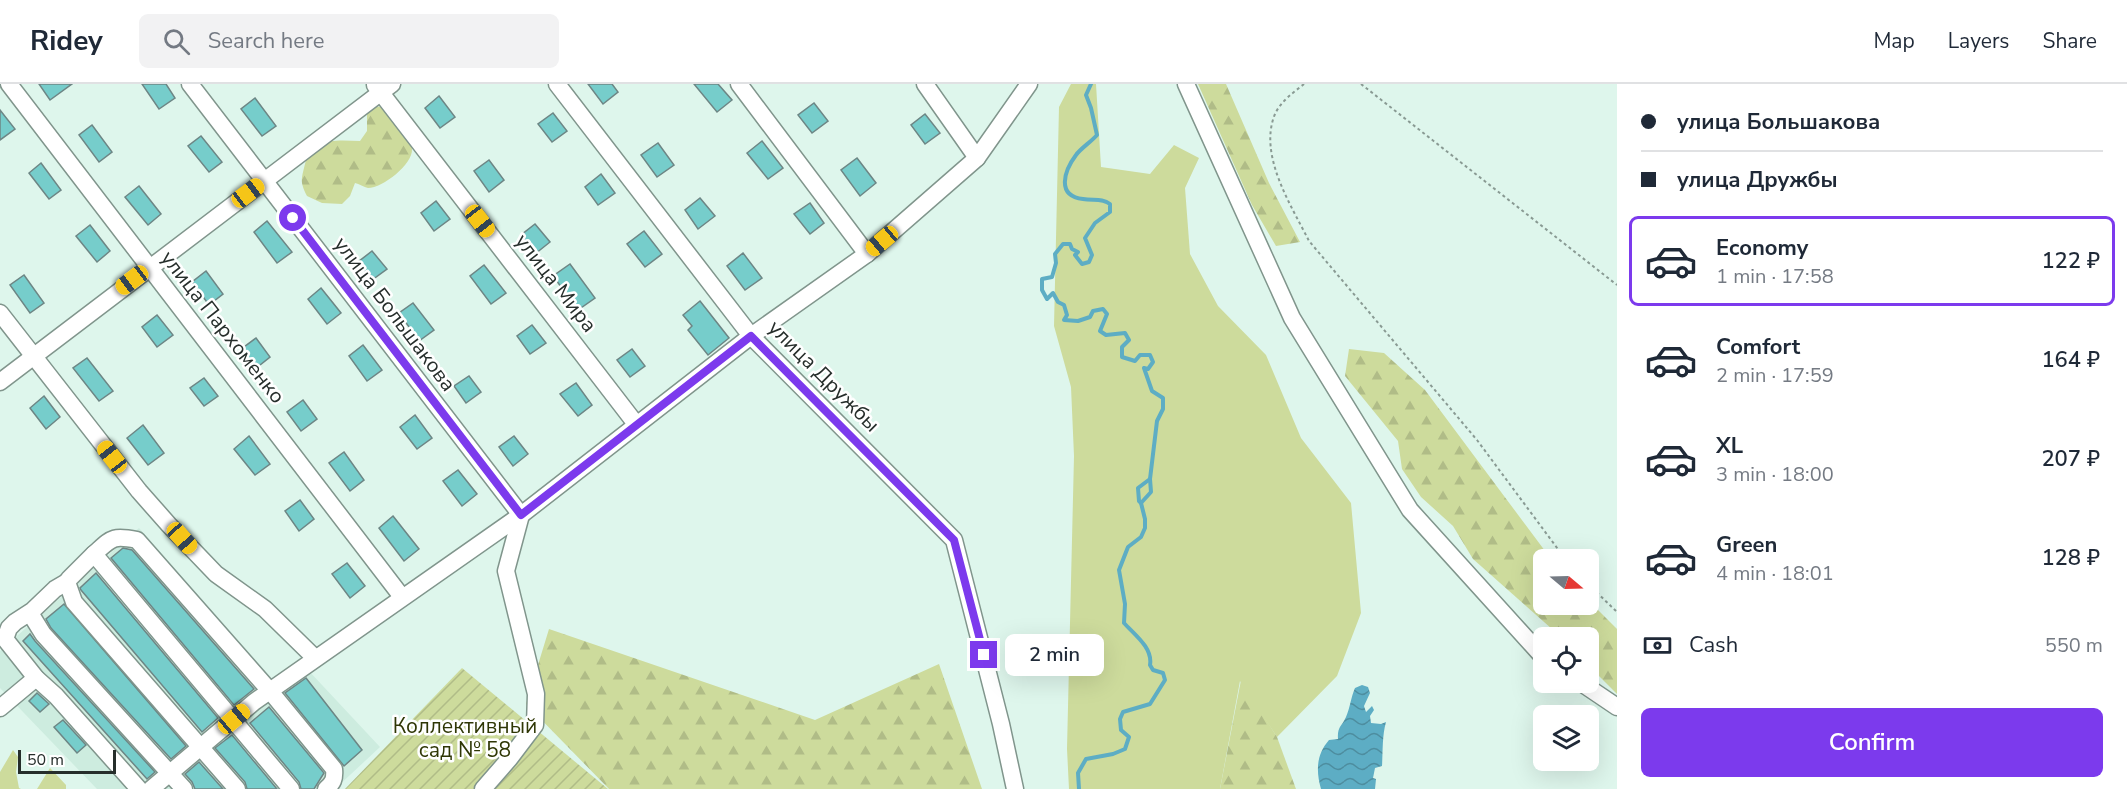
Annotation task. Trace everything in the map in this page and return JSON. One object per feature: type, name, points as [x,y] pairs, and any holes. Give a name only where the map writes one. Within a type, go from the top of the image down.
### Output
[{"type":"street","name":"улица Пархоменко","points":[[9,84],[402,597]]},
{"type":"street","name":"улица Большакова","points":[[190,84],[521,515]]},
{"type":"street","name":"улица Дружбы","points":[[557,84],[751,336],[954,540],[1001,723],[1015,789]]},
{"type":"street","points":[[739,84],[867,254]]},
{"type":"street","points":[[925,84],[977,158]]},
{"type":"street","points":[[151,789],[270,691],[521,515],[751,336],[867,254],[977,158],[1029,84]]},
{"type":"street","points":[[1186,84],[1292,318],[1404,500],[1533,646]]},
{"type":"street","points":[[0,382],[265,180],[382,87]]},
{"type":"street","name":"улица Мира","points":[[382,87],[636,424]]},
{"type":"street","points":[[0,313],[139,491],[194,552],[216,574],[265,609],[315,658]]},
{"type":"street","points":[[483,789],[535,725],[536,694],[506,571],[521,515]]},
{"type":"street","points":[[139,789],[56,696],[36,678],[5,639],[9,628],[30,613],[55,589],[68,582],[77,569],[111,539],[120,536],[137,540],[270,691],[334,769],[335,777],[326,789]]},
{"type":"street","points":[[94,554],[291,789]]},
{"type":"street","points":[[68,582],[74,602],[237,789]]},
{"type":"street","points":[[30,613],[43,633],[168,774],[184,789]]},
{"type":"street","points":[[0,708],[36,678]]},
{"type":"street","points":[[1596,693],[1617,707]]},
{"type":"path","points":[[1304,84],[1286,99],[1275,114],[1269,145],[1279,177],[1309,241],[1470,431],[1558,549]]},
{"type":"path","points":[[1361,84],[1617,285]]},
{"type":"path","points":[[1599,595],[1617,612]]},
{"type":"shaded area","points":[[139,528],[274,681],[308,670],[380,747],[335,789],[97,789],[0,688],[0,651]]},
{"type":"green space","points":[[1071,84],[1096,84],[1101,167],[1150,174],[1174,145],[1199,158],[1185,188],[1190,254],[1218,306],[1266,355],[1301,438],[1351,503],[1361,613],[1337,676],[1277,737],[1240,681],[1220,789],[1069,789],[1067,749],[1074,456],[1071,387],[1054,326],[1059,107]]},
{"type":"green space","points":[[1198,84],[1226,84],[1269,183],[1300,242],[1276,246],[1252,205]]},
{"type":"green space","points":[[384,106],[411,143],[411,155],[408,161],[389,180],[374,187],[368,188],[355,183],[350,196],[342,204],[322,203],[307,196],[302,177],[308,155],[313,149],[326,142],[360,141],[367,131],[367,114],[376,107]]},
{"type":"green space","points":[[1349,349],[1384,353],[1425,390],[1544,549],[1533,549],[1533,612],[1473,559],[1453,526],[1421,497],[1402,469],[1398,441],[1345,376]]},
{"type":"green space","points":[[1599,611],[1617,629],[1617,694],[1599,676],[1599,627],[1550,627],[1536,615],[1599,615]]},
{"type":"green space","points":[[549,629],[815,720],[939,664],[982,789],[609,789],[526,704]]},
{"type":"green space","name":"Коллективный сад № 58","points":[[462,668],[608,789],[345,789]]},
{"type":"green space","points":[[1241,680],[1277,737],[1296,789],[1220,789]]},
{"type":"green space","points":[[13,750],[18,757],[16,772],[21,789],[0,789],[0,772]]},
{"type":"green space","points":[[50,768],[66,785],[66,789],[37,789]]},
{"type":"water","points":[[1362,685],[1368,687],[1370,693],[1364,706],[1366,712],[1372,706],[1374,710],[1370,716],[1371,723],[1386,722],[1382,766],[1375,768],[1373,778],[1376,779],[1375,789],[1321,789],[1318,776],[1319,757],[1329,740],[1338,739],[1339,729],[1347,714],[1355,688]]},
{"type":"building","points":[[39,84],[72,84],[50,100]]},
{"type":"building","points":[[142,84],[166,84],[175,98],[159,109]]},
{"type":"building","points":[[588,84],[612,84],[618,92],[603,104]]},
{"type":"building","points":[[694,84],[718,84],[732,100],[717,112]]},
{"type":"building","points":[[439,96],[455,117],[440,128],[425,108]]},
{"type":"building","points":[[255,98],[276,126],[262,136],[241,109]]},
{"type":"building","points":[[814,103],[828,121],[812,133],[798,115]]},
{"type":"building","points":[[0,110],[15,129],[0,140]]},
{"type":"building","points":[[553,113],[567,131],[552,142],[538,124]]},
{"type":"building","points":[[925,114],[940,133],[925,144],[911,125]]},
{"type":"building","points":[[92,125],[112,152],[99,162],[79,135]]},
{"type":"building","points":[[201,136],[222,162],[209,172],[188,146]]},
{"type":"building","points":[[762,141],[783,168],[768,179],[747,153]]},
{"type":"building","points":[[658,143],[674,165],[657,177],[641,155]]},
{"type":"building","points":[[857,158],[876,183],[860,196],[841,170]]},
{"type":"building","points":[[489,160],[504,180],[489,192],[474,171]]},
{"type":"building","points":[[41,163],[61,190],[49,199],[29,173]]},
{"type":"building","points":[[601,174],[615,193],[598,205],[585,187]]},
{"type":"building","points":[[139,186],[161,214],[148,225],[125,197]]},
{"type":"building","points":[[700,198],[715,216],[698,229],[685,210]]},
{"type":"building","points":[[436,201],[450,219],[434,231],[421,213]]},
{"type":"building","points":[[810,203],[824,223],[810,234],[794,214]]},
{"type":"building","points":[[267,221],[292,252],[277,263],[254,232]]},
{"type":"building","points":[[535,224],[550,242],[535,254],[521,235]]},
{"type":"building","points":[[90,225],[110,251],[97,262],[76,236]]},
{"type":"building","points":[[644,231],[662,254],[645,267],[627,244]]},
{"type":"building","points":[[372,251],[387,269],[372,280],[358,262]]},
{"type":"building","points":[[743,253],[762,278],[745,290],[727,266]]},
{"type":"building","points":[[570,264],[595,298],[578,310],[553,276]]},
{"type":"building","points":[[484,265],[506,293],[491,304],[470,276]]},
{"type":"building","points":[[206,271],[223,294],[209,305],[192,282]]},
{"type":"building","points":[[24,275],[44,303],[30,313],[10,285]]},
{"type":"building","points":[[321,288],[341,313],[327,324],[308,299]]},
{"type":"building","points":[[700,301],[729,338],[708,355],[688,330],[692,326],[683,315]]},
{"type":"building","points":[[413,303],[434,330],[419,341],[399,313]]},
{"type":"building","points":[[157,315],[173,335],[157,347],[142,327]]},
{"type":"building","points":[[532,325],[546,343],[530,354],[517,336]]},
{"type":"building","points":[[256,338],[270,357],[255,369],[240,350]]},
{"type":"building","points":[[363,345],[382,370],[367,381],[349,356]]},
{"type":"building","points":[[632,349],[645,366],[630,377],[617,360]]},
{"type":"building","points":[[87,358],[113,391],[99,401],[73,368]]},
{"type":"building","points":[[469,376],[481,392],[466,403],[454,386]]},
{"type":"building","points":[[204,378],[218,396],[204,406],[190,388]]},
{"type":"building","points":[[576,383],[592,405],[578,416],[560,394]]},
{"type":"building","points":[[44,396],[60,417],[46,429],[30,408]]},
{"type":"building","points":[[303,400],[317,419],[301,431],[287,412]]},
{"type":"building","points":[[415,415],[432,438],[417,449],[400,427]]},
{"type":"building","points":[[143,425],[164,453],[148,465],[127,438]]},
{"type":"building","points":[[249,436],[270,464],[255,475],[234,449]]},
{"type":"building","points":[[514,436],[528,454],[513,466],[499,447]]},
{"type":"building","points":[[344,452],[364,480],[350,491],[329,463]]},
{"type":"building","points":[[458,470],[477,494],[462,506],[443,481]]},
{"type":"building","points":[[300,500],[314,519],[299,531],[285,511]]},
{"type":"building","points":[[393,516],[419,549],[404,561],[379,528]]},
{"type":"building","points":[[123,548],[132,550],[254,689],[234,705],[111,558]]},
{"type":"building","points":[[347,563],[365,586],[350,598],[332,574]]},
{"type":"building","points":[[96,573],[218,718],[202,732],[81,590],[80,588]]},
{"type":"building","points":[[64,604],[186,746],[171,759],[51,628],[46,619]]},
{"type":"building","points":[[30,634],[155,772],[147,779],[23,641]]},
{"type":"building","points":[[306,678],[362,750],[344,766],[285,693]]},
{"type":"building","points":[[37,693],[49,704],[40,712],[29,701]]},
{"type":"building","points":[[269,707],[324,773],[314,789],[301,789],[299,782],[250,723]]},
{"type":"building","points":[[63,720],[86,745],[77,753],[54,727]]},
{"type":"building","points":[[232,735],[277,789],[247,789],[245,782],[215,748]]},
{"type":"building","points":[[199,762],[223,789],[195,789],[185,774]]},
{"type":"waterway","points":[[1079,789],[1078,773],[1086,759],[1113,754],[1125,749],[1129,737],[1121,730],[1120,719],[1123,712],[1150,704],[1165,680],[1163,673],[1153,670],[1146,647],[1124,623],[1125,604],[1119,570],[1128,547],[1141,537],[1145,528],[1138,488],[1150,479],[1157,421],[1163,409],[1163,398],[1152,391],[1144,368],[1148,369],[1153,362],[1150,355],[1140,355],[1135,361],[1122,357],[1122,347],[1129,340],[1125,333],[1106,335],[1100,331],[1107,314],[1103,309],[1093,311],[1090,317],[1078,321],[1064,320],[1067,315],[1064,305],[1058,302],[1053,293],[1047,299],[1042,290],[1042,279],[1052,277],[1056,263],[1055,254],[1063,244],[1070,244],[1072,249],[1078,252],[1075,255],[1082,264],[1089,262],[1092,255],[1085,238],[1095,223],[1110,212],[1110,204],[1107,202],[1074,197],[1069,193],[1065,182],[1068,168],[1078,152],[1097,135],[1086,95],[1091,84]]},
{"type":"waterway","points":[[1141,503],[1151,492],[1150,479]]},
{"type":"route","points":[[293,218],[521,515],[751,336],[954,540],[984,655]]}]
